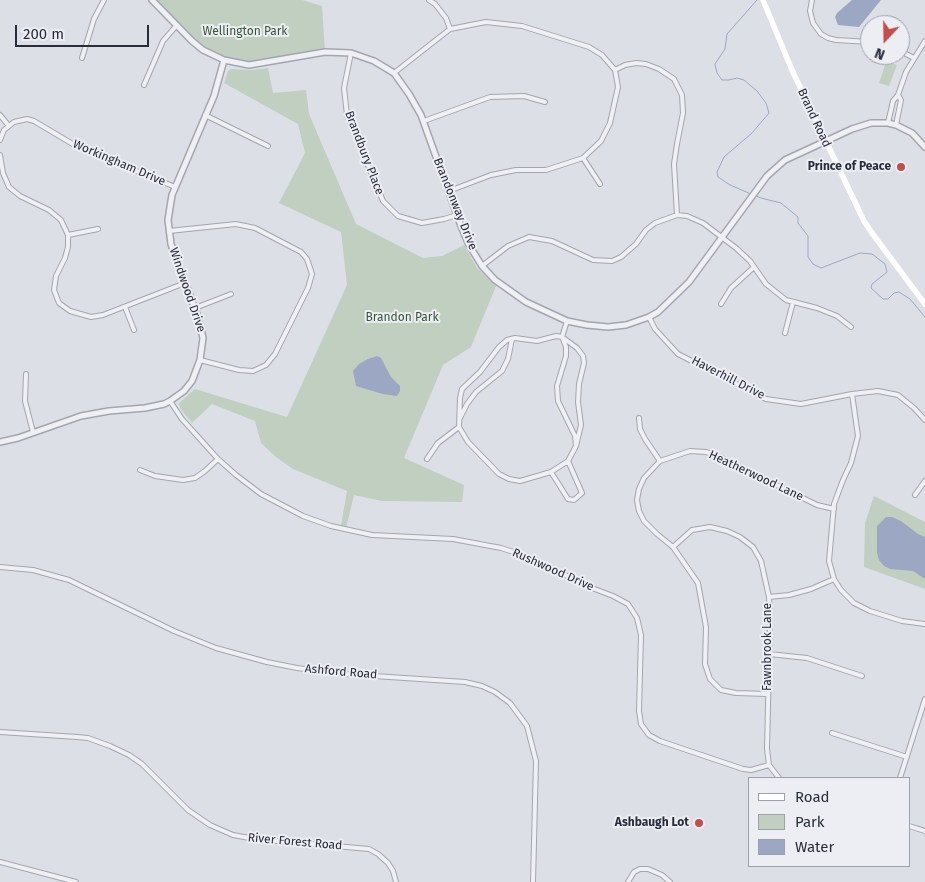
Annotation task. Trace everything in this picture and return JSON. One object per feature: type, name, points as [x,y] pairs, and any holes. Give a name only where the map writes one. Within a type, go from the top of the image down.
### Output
[{"type":"main road","name":"Brand Road","points":[[764,2],[792,70],[872,233],[925,304]]},
{"type":"street","points":[[82,58],[94,19],[104,0]]},
{"type":"street","name":"Brandonway Drive","points":[[152,0],[203,50],[224,60],[250,65],[325,52],[351,53],[374,61],[394,74],[409,94],[424,121],[457,215],[469,245],[482,266],[495,280],[526,302],[567,321],[587,325],[608,327],[626,324],[649,317],[658,312],[690,282],[767,176],[785,160],[852,129],[871,123],[896,125],[912,134],[925,146]]},
{"type":"street","points":[[429,0],[436,4],[446,18],[450,29]]},
{"type":"street","points":[[812,0],[810,11],[813,23],[821,34],[836,40],[860,41]]},
{"type":"street","points":[[394,74],[450,29],[486,22],[522,26],[589,47],[602,54],[615,70],[618,86],[610,123],[601,141],[584,158],[546,170],[516,170],[492,175],[449,191]]},
{"type":"street","points":[[144,85],[163,41],[177,25]]},
{"type":"street","points":[[888,123],[894,101],[898,96],[906,72],[925,41]]},
{"type":"street","points":[[920,49],[925,52]]},
{"type":"street","name":"Brandbury Place","points":[[351,53],[344,88],[347,115],[383,200],[398,216],[422,224],[444,220],[457,215]]},
{"type":"street","points":[[910,56],[914,58]]},
{"type":"street","name":"Windwood Drive","points":[[0,442],[18,438],[81,416],[145,408],[170,401],[184,391],[192,381],[200,360],[203,338],[195,308],[175,256],[169,232],[169,207],[175,187],[214,96],[224,60]]},
{"type":"street","points":[[615,70],[625,65],[636,63],[659,69],[674,79],[682,95],[683,113],[674,164],[677,215]]},
{"type":"street","points":[[424,121],[490,97],[524,96],[544,102]]},
{"type":"street","points":[[896,125],[901,100],[898,96]]},
{"type":"street","points":[[0,115],[9,126],[4,130],[0,140]]},
{"type":"street","points":[[206,116],[268,146]]},
{"type":"street","name":"Workingham Drive","points":[[9,126],[20,120],[27,119],[76,146],[175,187]]},
{"type":"street","points":[[0,154],[3,173],[9,187],[20,196],[49,210],[61,220],[68,235],[68,247],[56,276],[54,290],[59,303],[70,311],[91,317],[103,315],[185,283]]},
{"type":"street","points":[[584,158],[600,184]]},
{"type":"street","points":[[482,266],[508,246],[529,237],[552,241],[593,260],[612,260],[621,257],[636,244],[646,230],[655,222],[677,215],[687,216],[703,223],[736,248],[754,267],[766,284],[786,300],[830,313],[851,327]]},
{"type":"street","points":[[169,232],[236,224],[255,228],[301,252],[307,259],[312,274],[308,288],[275,354],[266,365],[253,371],[239,370],[200,360]]},
{"type":"street","points":[[68,235],[98,229]]},
{"type":"street","points":[[721,304],[732,288],[754,267]]},
{"type":"street","points":[[195,308],[231,294]]},
{"type":"street","points":[[785,333],[793,302]]},
{"type":"street","points":[[125,307],[134,330]]},
{"type":"street","name":"Haverhill Drive","points":[[649,317],[655,329],[678,354],[766,398],[801,404],[878,390],[898,395],[925,420]]},
{"type":"street","points":[[567,321],[562,337],[565,342],[566,356],[558,386],[558,401],[575,436],[576,446]]},
{"type":"street","points":[[549,337],[562,337],[577,348],[583,356],[584,363],[579,384],[578,402],[581,425],[576,446],[568,461],[551,472],[520,481],[509,479],[499,474],[468,442],[459,427],[462,389],[480,372],[499,347],[507,340],[512,339],[537,341],[549,337]]},
{"type":"street","points":[[459,419],[476,392],[502,371],[508,359],[512,339]]},
{"type":"street","points":[[26,374],[25,401],[33,432]]},
{"type":"street","points":[[852,394],[858,436],[851,463],[843,480],[834,509],[829,560],[834,579],[847,596],[862,607],[902,621],[925,624]]},
{"type":"street","name":"Rushwood Drive","points":[[170,401],[182,419],[218,459],[244,482],[291,511],[321,523],[372,535],[460,540],[501,548],[526,556],[628,604],[638,618],[641,635],[639,711],[641,724],[649,735],[660,741],[751,770],[770,764]]},
{"type":"street","points":[[640,418],[640,429],[660,461]]},
{"type":"street","points":[[427,459],[438,443],[459,427]]},
{"type":"street","name":"Heatherwood Lane","points":[[768,694],[736,693],[721,690],[710,679],[705,664],[706,627],[698,583],[673,547],[644,521],[639,511],[637,500],[644,478],[660,461],[690,451],[706,452],[720,457],[816,505],[834,509]]},
{"type":"street","points":[[140,470],[155,476],[183,480],[195,478],[205,472],[218,459]]},
{"type":"street","points":[[551,472],[568,499],[574,500],[582,493],[568,461]]},
{"type":"street","points":[[915,495],[925,481]]},
{"type":"street","name":"Fawnbrook Lane","points":[[673,547],[692,530],[710,527],[727,531],[740,537],[753,547],[761,561],[769,597],[767,749],[770,764],[778,777]]},
{"type":"street","name":"Ashford Road","points":[[0,567],[33,570],[69,580],[177,632],[216,648],[262,661],[344,674],[465,682],[482,686],[495,692],[510,703],[527,726],[536,761],[532,882]]},
{"type":"street","points":[[769,597],[789,595],[811,589],[834,579]]},
{"type":"street","points":[[769,654],[807,658],[862,676]]},
{"type":"street","points":[[900,777],[925,699]]},
{"type":"street","name":"River Forest Road","points":[[0,732],[76,737],[104,743],[142,764],[188,810],[210,825],[233,835],[255,840],[369,850],[378,854],[388,864],[393,871],[396,882]]},
{"type":"street","points":[[832,733],[907,757]]},
{"type":"street","points":[[910,826],[925,831]]},
{"type":"street","points":[[0,862],[76,882]]},
{"type":"street","points":[[628,882],[634,872],[640,869],[648,869],[662,875],[670,882]]},
{"type":"green space","name":"Wellington Park","points":[[152,0],[302,0],[322,6],[325,52],[249,65],[228,61],[203,50]]},
{"type":"green space","points":[[885,65],[897,65],[889,86],[879,83]]},
{"type":"green space","name":"Brandon Park","points":[[268,68],[273,93],[306,90],[309,114],[356,224],[423,258],[442,256],[464,245],[477,268],[496,286],[471,347],[443,365],[404,458],[464,485],[462,502],[382,501],[354,495],[346,528],[341,526],[347,491],[293,469],[276,457],[261,443],[255,421],[212,404],[192,423],[180,408],[179,403],[195,389],[287,417],[347,285],[341,232],[279,203],[305,153],[298,124],[224,83],[228,71],[231,69],[252,70]]},
{"type":"green space","points":[[874,496],[925,522],[925,589],[864,567],[865,523]]},
{"type":"water","points":[[852,0],[881,0],[869,15],[860,15],[859,27],[838,25],[835,17]]},
{"type":"water","points":[[377,356],[381,358],[391,377],[400,386],[397,396],[356,386],[353,371],[359,364]]},
{"type":"water","points":[[886,517],[892,517],[901,521],[925,537],[925,579],[913,571],[890,569],[879,560],[877,553],[877,526]]},
{"type":"waterway","points":[[751,194],[730,185],[718,177],[717,172],[724,157],[752,133],[769,113],[766,103],[757,91],[744,80],[737,78],[722,80],[717,73],[715,64],[725,49],[727,34],[757,0]]},
{"type":"waterway","points":[[754,195],[781,203],[798,217],[798,223],[808,236],[808,257],[813,264],[821,268],[860,253],[872,254],[885,264],[887,272],[872,284],[871,288],[883,299],[888,299],[894,293],[899,292],[910,299],[925,317]]},
{"type":"place","name":"Prince of Peace","points":[[901,167]]},
{"type":"place","name":"Ashbaugh Lot","points":[[699,823]]}]
